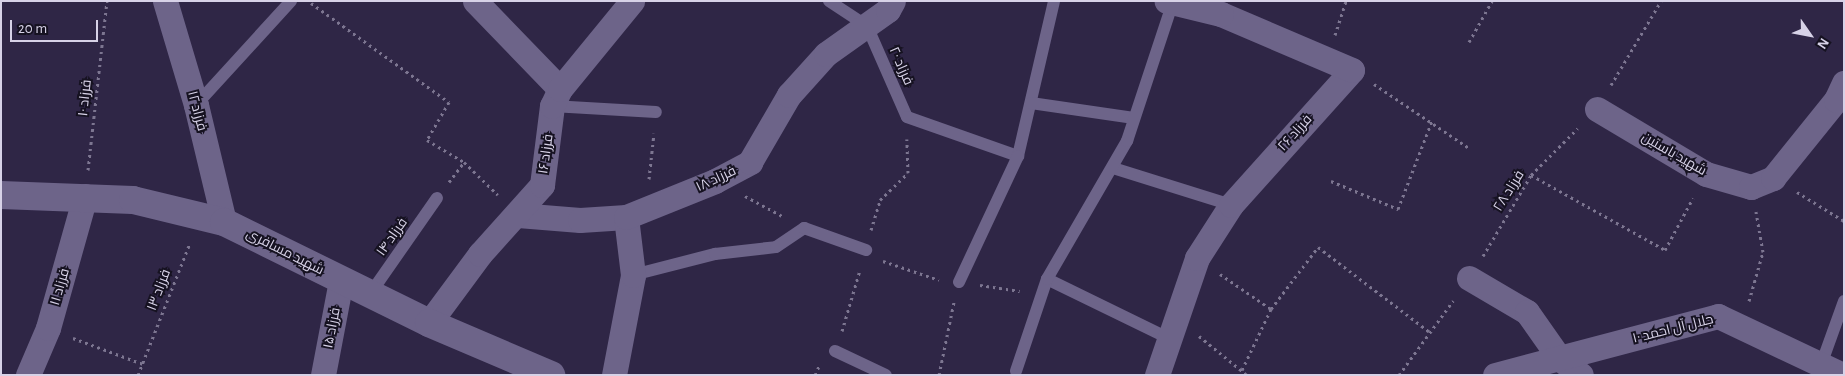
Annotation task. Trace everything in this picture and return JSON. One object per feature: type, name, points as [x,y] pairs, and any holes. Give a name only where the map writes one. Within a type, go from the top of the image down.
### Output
[{"type":"street","name":"فرزاد ۱۲","points":[[165,1],[196,105],[212,218]]},
{"type":"street","points":[[475,1],[556,98],[632,1]]},
{"type":"street","name":"فرزاد ۱۸","points":[[518,214],[580,220],[636,213],[716,181],[750,162],[789,94],[826,54],[888,10],[893,1]]},
{"type":"street","points":[[1170,2],[1221,14],[1352,70]]},
{"type":"street","name":"فرزاد ۲۶","points":[[1156,375],[1171,327],[1197,258],[1231,205],[1352,70]]},
{"type":"street","points":[[1762,182],[1841,93]]},
{"type":"street","name":"فرزاد ۱۶","points":[[429,323],[480,254],[518,214],[542,185],[556,98]]},
{"type":"street","name":"شهید باستین","points":[[1597,109],[1706,174],[1762,182]]},
{"type":"street","name":"شهید مسافری","points":[[1,195],[85,196],[133,200],[212,218],[518,368],[551,375]]},
{"type":"street","name":"فرزاد ۱۱","points":[[28,375],[48,328],[85,196]]},
{"type":"street","points":[[614,375],[633,275],[636,213]]},
{"type":"street","points":[[1469,278],[1527,312],[1562,367],[1582,375]]},
{"type":"street","name":"فرزاد ۱۵","points":[[323,375],[341,281]]},
{"type":"street","name":"جلال آل احمد ۱۰","points":[[1495,375],[1562,367],[1718,316],[1832,370]]},
{"type":"lane","points":[[196,105],[291,1]]},
{"type":"lane","points":[[829,1],[867,26]]},
{"type":"lane","points":[[959,282],[1018,156],[1054,1]]},
{"type":"lane","points":[[1016,371],[1047,279],[1113,168],[1134,118],[1170,2]]},
{"type":"lane","name":"فرزاد ۲۰","points":[[867,26],[907,117],[1018,156]]},
{"type":"lane","points":[[556,98],[656,112]]},
{"type":"lane","points":[[1030,103],[1134,118]]},
{"type":"lane","points":[[1113,168],[1231,205]]},
{"type":"lane","name":"فرزاد ۱۴","points":[[370,294],[437,198]]},
{"type":"lane","points":[[633,275],[715,254],[776,247],[804,228],[866,250]]},
{"type":"lane","points":[[1047,279],[1171,327]]},
{"type":"lane","points":[[1832,370],[1844,301]]},
{"type":"lane","points":[[835,351],[886,375]]},
{"type":"path","name":"فرزاد ۱۰","points":[[85,196],[107,1]]},
{"type":"path","points":[[309,1],[449,102],[427,140],[464,162],[518,214]]},
{"type":"path","points":[[1328,59],[1346,1]]},
{"type":"path","points":[[1469,42],[1492,1]]},
{"type":"path","name":"فرزاد ۲۸","points":[[1399,375],[1469,278],[1531,175],[1597,109],[1661,1]]},
{"type":"path","points":[[1352,70],[1432,121],[1468,148]]},
{"type":"path","points":[[636,213],[656,112]]},
{"type":"path","points":[[1331,181],[1398,209],[1432,121]]},
{"type":"path","points":[[1531,175],[1665,250],[1706,174]]},
{"type":"path","points":[[716,181],[804,228]]},
{"type":"path","points":[[1741,327],[1763,252],[1762,182],[1844,220]]},
{"type":"path","name":"فرزاد ۱۳","points":[[138,375],[212,218]]},
{"type":"path","points":[[1242,370],[1271,309],[1318,247],[1431,333]]},
{"type":"path","points":[[1197,258],[1271,309]]},
{"type":"path","points":[[939,375],[959,282]]},
{"type":"path","points":[[1171,327],[1242,370],[1247,375]]},
{"type":"path","points":[[48,328],[143,364]]}]
